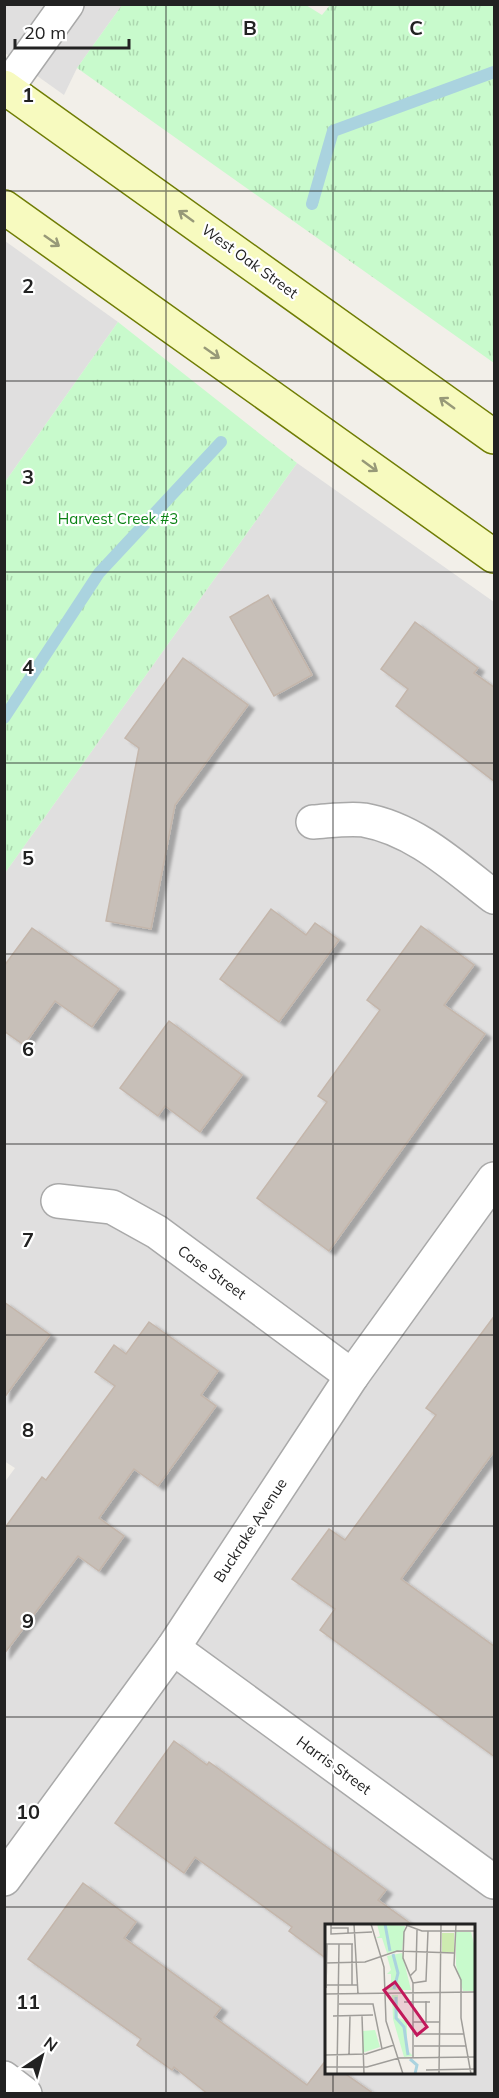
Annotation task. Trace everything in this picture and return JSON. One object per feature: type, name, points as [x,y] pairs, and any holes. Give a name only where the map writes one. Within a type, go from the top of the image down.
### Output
[{"type":"main road","name":"West Oak Street","points":[[5,90],[495,437]]},
{"type":"main road","points":[[4,207],[495,556]]},
{"type":"street","points":[[5,90],[67,4]]},
{"type":"street","points":[[313,822],[362,820],[390,827],[418,840],[495,897]]},
{"type":"street","name":"Buckrake Avenue","points":[[4,1879],[172,1648],[352,1376],[495,1179]]},
{"type":"street","name":"Case Street","points":[[58,1201],[112,1207],[157,1232],[352,1376]]},
{"type":"street","name":"Harris Street","points":[[172,1648],[495,1882]]},
{"type":"street","points":[[4,2078],[25,2094]]},
{"type":"shaded area","points":[[5,5],[122,5],[77,68],[64,95],[5,53]]},
{"type":"shaded area","points":[[5,241],[118,322],[5,482]]},
{"type":"shaded area","points":[[297,463],[494,602],[494,2093],[5,2094],[4,1483],[15,1468],[4,1461],[5,873]]},
{"type":"green space","points":[[122,5],[306,5],[322,15],[330,5],[494,5],[494,363],[77,68]]},
{"type":"green space","name":"Harvest Creek #3","points":[[118,322],[297,463],[5,873],[5,482]]},
{"type":"building","points":[[268,595],[312,675],[274,696],[230,617]]},
{"type":"building","points":[[415,622],[478,668],[474,673],[495,688],[495,782],[396,706],[408,689],[381,669]]},
{"type":"building","points":[[183,658],[248,705],[175,805],[151,929],[106,921],[139,748],[125,738]]},
{"type":"building","points":[[271,909],[306,935],[315,923],[339,940],[279,1022],[220,979]]},
{"type":"building","points":[[421,926],[474,965],[444,1005],[485,1034],[329,1251],[257,1198],[327,1102],[318,1096],[380,1010],[367,1000]]},
{"type":"building","points":[[32,928],[119,989],[92,1027],[55,1001],[24,1045],[4,1031],[4,966]]},
{"type":"building","points":[[169,1021],[242,1075],[200,1132],[165,1106],[158,1116],[120,1088]]},
{"type":"building","points":[[4,1302],[50,1335],[4,1398]]},
{"type":"building","points":[[495,1315],[495,1450],[401,1579],[495,1647],[495,1757],[320,1630],[335,1609],[292,1579],[329,1529],[345,1540],[436,1415],[426,1408]]},
{"type":"building","points":[[149,1322],[218,1371],[201,1395],[216,1406],[158,1486],[134,1469],[99,1518],[124,1536],[99,1571],[78,1556],[4,1654],[4,1529],[42,1477],[46,1480],[115,1386],[95,1372],[114,1345],[126,1354]]},
{"type":"building","points":[[174,1741],[207,1765],[209,1762],[386,1890],[378,1900],[411,1924],[325,1924],[325,1958],[289,1931],[292,1927],[195,1857],[184,1873],[115,1823]]},
{"type":"building","points":[[83,1883],[136,1922],[124,1938],[221,2008],[214,2017],[307,2085],[325,2061],[325,2074],[345,2074],[374,2094],[208,2094],[174,2067],[172,2070],[137,2045],[141,2039],[28,1959]]},
{"type":"waterway","points":[[312,204],[333,131],[494,72]]},
{"type":"waterway","points":[[4,718],[99,573],[221,442]]}]
